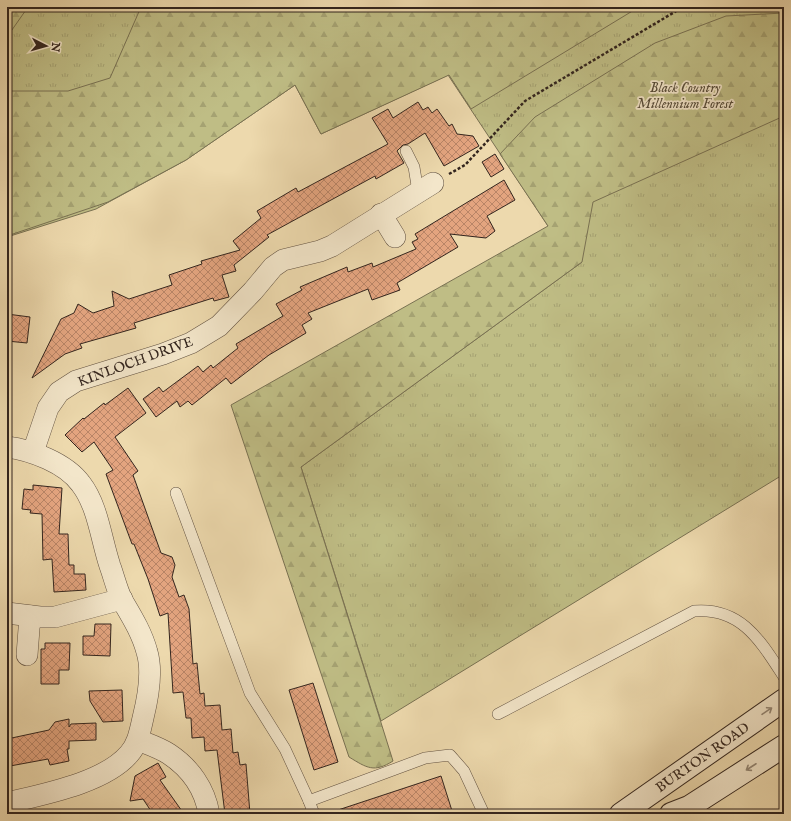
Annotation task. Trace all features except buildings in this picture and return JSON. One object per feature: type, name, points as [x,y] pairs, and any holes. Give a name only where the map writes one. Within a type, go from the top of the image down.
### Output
[{"type":"main road","name":"BURTON ROAD","points":[[621,814],[784,700]]},
{"type":"main road","name":"BURTON ROAD","points":[[671,814],[689,807],[784,746]]},
{"type":"street","name":"KINLOCH DRIVE","points":[[33,452],[48,408],[59,392],[76,380],[163,354],[190,343],[219,326],[254,291],[273,268],[283,260],[320,251],[332,246],[426,187]]},
{"type":"street","points":[[381,214],[395,237]]},
{"type":"street","points":[[7,447],[33,452],[71,472],[81,483],[92,501],[102,541],[122,599],[140,630],[148,653],[150,675],[146,709],[138,740],[130,753],[118,766],[82,782],[13,806]]},
{"type":"street","points":[[7,613],[55,617],[122,599]]},
{"type":"street","points":[[27,655],[30,616]]},
{"type":"street","points":[[138,740],[169,754],[191,774],[201,786],[209,814]]},
{"type":"lane","points":[[406,151],[426,187]]},
{"type":"lane","points":[[176,493],[250,693],[285,749],[314,814]]},
{"type":"lane","points":[[498,714],[694,611],[709,610],[736,619],[759,639],[784,677]]},
{"type":"lane","points":[[309,801],[425,758],[450,755],[464,771],[484,814]]},
{"type":"path","points":[[426,187],[465,165],[525,101],[682,7]]},
{"type":"green space","points":[[7,7],[784,7],[784,474],[381,721],[301,467],[582,262],[548,226],[448,75],[321,134],[295,85],[186,160],[96,209],[7,237]]},
{"type":"green space","points":[[7,7],[28,7],[7,37]]},
{"type":"green space","points":[[141,7],[639,7],[471,109],[449,75],[321,134],[295,85],[186,160],[108,202],[7,236],[7,91],[68,91],[110,78]]},
{"type":"green space","name":"Black Country Millennium Forest","points":[[784,13],[784,116],[593,202],[582,262],[301,467],[393,761],[381,767],[371,768],[355,761],[349,757],[231,405],[548,226],[500,154],[535,117],[655,43],[726,16]]}]
